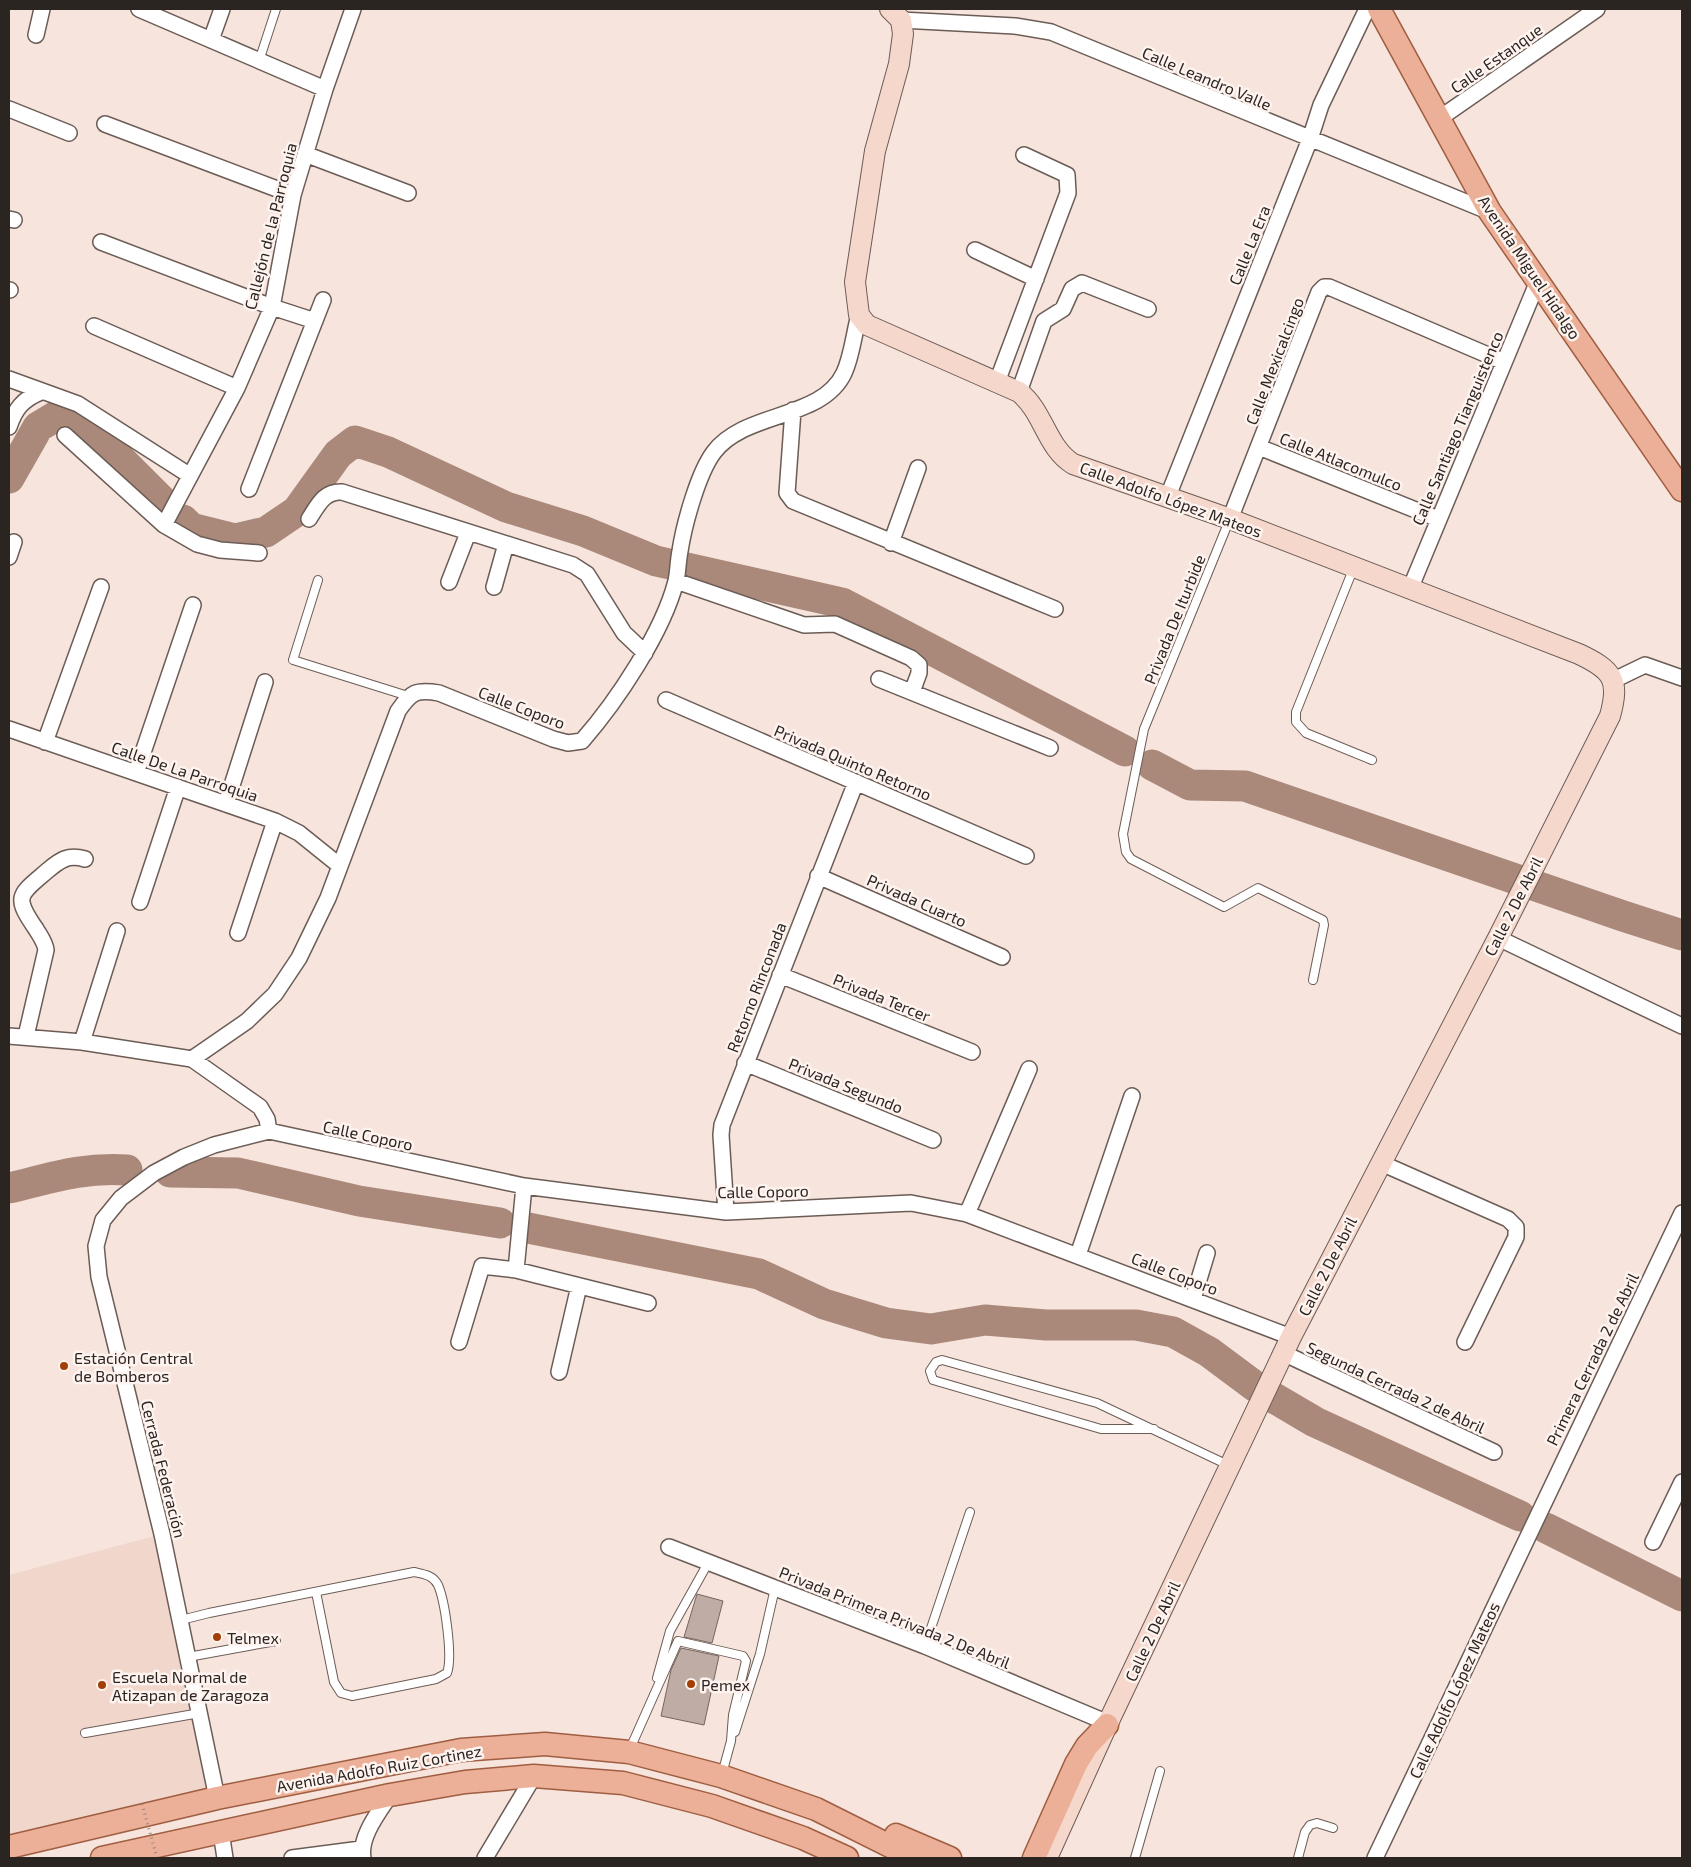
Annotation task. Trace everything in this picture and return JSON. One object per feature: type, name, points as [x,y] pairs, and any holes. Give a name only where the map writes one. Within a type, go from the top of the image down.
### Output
[{"type":"main road","name":"Avenida Miguel Hidalgo","points":[[1379,9],[1490,212],[1680,481]]},
{"type":"main road","points":[[860,315],[855,282],[875,151],[899,64],[903,34],[895,14]]},
{"type":"main road","name":"Calle Adolfo López Mateos","points":[[860,315],[867,325],[880,332],[1019,392],[1029,400],[1037,411],[1061,457],[1072,464],[1230,519],[1579,654],[1598,663],[1614,680]]},
{"type":"main road","name":"Calle 2 De Abril","points":[[1047,1858],[1107,1724],[1287,1345],[1498,938],[1610,716],[1615,697],[1614,680]]},
{"type":"main road","points":[[1034,1858],[1076,1764],[1087,1746],[1107,1724]]},
{"type":"main road","name":"Avenida Adolfo Ruiz Cortinez","points":[[9,1847],[217,1798],[461,1750],[545,1744],[629,1752],[721,1776],[816,1809],[914,1858]]},
{"type":"main road","name":"Avenida Adolfo Ruiz Cortinez","points":[[102,1858],[390,1795],[465,1782],[534,1776],[623,1784],[712,1806],[803,1838],[847,1858]]},
{"type":"main road","points":[[217,1798],[221,1832]]},
{"type":"main road","points":[[816,1809],[895,1835],[950,1858]]},
{"type":"street","points":[[36,35],[42,9]]},
{"type":"street","points":[[139,9],[325,89]]},
{"type":"street","points":[[211,40],[222,9]]},
{"type":"street","name":"Callejón de la Parroquia","points":[[164,526],[189,475],[237,388],[272,307],[293,194],[325,89],[353,9]]},
{"type":"street","name":"Calle La Era","points":[[1168,496],[1310,139],[1321,105],[1367,9]]},
{"type":"street","name":"Calle Estanque","points":[[1440,118],[1597,9]]},
{"type":"street","name":"Calle Leandro Valle","points":[[895,14],[1015,26],[1051,32],[1490,212]]},
{"type":"street","points":[[9,109],[69,133]]},
{"type":"street","points":[[105,124],[293,194]]},
{"type":"street","points":[[305,154],[408,193]]},
{"type":"street","points":[[997,382],[1068,193],[1069,181],[1067,176],[1024,155]]},
{"type":"street","points":[[101,242],[272,307],[315,321]]},
{"type":"street","points":[[975,250],[1036,278]]},
{"type":"street","name":"Calle Santiago Tianguistenco","points":[[1410,589],[1538,281]]},
{"type":"street","points":[[1019,392],[1044,322],[1062,309],[1072,289],[1077,285],[1082,284],[1148,309]]},
{"type":"street","name":"Calle Mexicalcingo","points":[[1230,519],[1319,292],[1324,287],[1329,287],[1504,362]]},
{"type":"street","points":[[249,489],[323,300]]},
{"type":"street","name":"Calle Coporo","points":[[408,696],[421,690],[438,693],[568,743],[582,740],[587,736],[645,653],[657,630],[676,581],[680,549],[700,476],[714,451],[738,430],[825,396],[844,374],[860,315]]},
{"type":"street","points":[[94,326],[237,388]]},
{"type":"street","points":[[9,379],[78,404],[189,475]]},
{"type":"street","points":[[9,427],[14,412],[26,398],[41,392]]},
{"type":"street","points":[[793,410],[787,494],[793,502],[1055,609]]},
{"type":"street","points":[[64,435],[164,526],[197,544],[220,550],[259,553]]},
{"type":"street","name":"Calle Atlacomulco","points":[[1259,447],[1438,519]]},
{"type":"street","points":[[891,543],[918,468]]},
{"type":"street","points":[[309,519],[321,500],[334,492],[580,568],[592,580],[624,633],[645,653]]},
{"type":"street","points":[[449,582],[468,533]]},
{"type":"street","points":[[9,557],[14,542]]},
{"type":"street","points":[[494,588],[506,544]]},
{"type":"street","points":[[676,581],[804,625],[835,624],[911,658],[919,665],[919,673],[912,692]]},
{"type":"street","points":[[45,742],[100,587]]},
{"type":"street","points":[[136,773],[193,605]]},
{"type":"street","points":[[1614,680],[1645,665],[1682,678]]},
{"type":"street","points":[[880,679],[1050,748]]},
{"type":"street","points":[[226,804],[265,682]]},
{"type":"street","points":[[192,1059],[247,1021],[275,994],[299,958],[328,898],[398,711],[408,696]]},
{"type":"street","name":"Privada Quinto Retorno","points":[[666,700],[1026,856]]},
{"type":"street","name":"Calle De La Parroquia","points":[[9,729],[275,821],[299,833],[340,866]]},
{"type":"street","name":"Retorno Rinconada","points":[[726,1212],[721,1135],[745,1063],[856,782]]},
{"type":"street","points":[[140,902],[178,788]]},
{"type":"street","points":[[238,933],[275,821]]},
{"type":"street","points":[[26,1036],[46,950],[43,940],[24,912],[21,904],[22,895],[27,888],[59,860],[67,856],[85,859]]},
{"type":"street","name":"Privada Cuarto","points":[[818,876],[1002,957]]},
{"type":"street","points":[[82,1042],[116,931]]},
{"type":"street","points":[[1498,938],[1682,1026]]},
{"type":"street","name":"Privada Tercer","points":[[780,975],[972,1052]]},
{"type":"street","points":[[9,1036],[82,1042],[192,1059],[260,1108],[267,1119],[269,1131]]},
{"type":"street","name":"Privada Segundo","points":[[745,1063],[933,1140]]},
{"type":"street","points":[[967,1214],[1030,1069]]},
{"type":"street","points":[[1078,1255],[1132,1096]]},
{"type":"street","name":"Calle Coporo","points":[[269,1131],[524,1186],[726,1212],[911,1203],[967,1214],[1193,1299],[1287,1345]]},
{"type":"street","name":"Cerrada Federación","points":[[217,1798],[162,1534],[98,1277],[96,1246],[103,1220],[121,1198],[154,1173],[184,1157],[214,1145],[269,1131]]},
{"type":"street","points":[[1381,1163],[1508,1219],[1516,1227],[1516,1237],[1465,1342]]},
{"type":"street","points":[[516,1270],[524,1186]]},
{"type":"street","name":"Primera Cerrada 2 de Abril","points":[[1534,1521],[1681,1220]]},
{"type":"street","points":[[1193,1299],[1207,1253]]},
{"type":"street","points":[[459,1342],[482,1266],[516,1270],[648,1303]]},
{"type":"street","points":[[559,1372],[579,1286]]},
{"type":"street","name":"Segunda Cerrada 2 de Abril","points":[[1287,1345],[1494,1452]]},
{"type":"street","points":[[1653,1542],[1682,1482]]},
{"type":"street","name":"Calle Adolfo López Mateos","points":[[1375,1858],[1534,1521]]},
{"type":"street","name":"Privada Primera Privada 2 De Abril","points":[[669,1547],[924,1646],[1107,1724]]},
{"type":"street","points":[[485,1858],[534,1776]]},
{"type":"street","points":[[292,1858],[362,1854],[377,1814],[390,1795]]},
{"type":"street","points":[[221,1832],[225,1858]]},
{"type":"lane","points":[[260,61],[276,9]]},
{"type":"lane","name":"Privada De Iturbide","points":[[1230,519],[1144,729],[1123,834],[1126,852],[1131,859],[1224,907],[1258,888],[1323,920],[1324,925],[1313,980]]},
{"type":"lane","points":[[1354,567],[1296,712],[1296,722],[1306,733],[1372,760]]},
{"type":"lane","points":[[318,580],[293,660],[408,696]]},
{"type":"lane","points":[[1154,1429],[1101,1429],[933,1380],[930,1371],[936,1362],[942,1360],[1097,1403],[1154,1429],[1230,1466]]},
{"type":"lane","points":[[924,1646],[970,1512]]},
{"type":"lane","points":[[654,1694],[670,1631],[708,1563]]},
{"type":"lane","points":[[181,1620],[316,1592],[414,1572],[428,1575],[437,1584],[446,1624],[450,1664],[447,1673],[436,1679],[352,1696],[341,1693],[334,1682],[316,1592]]},
{"type":"lane","points":[[721,1776],[758,1662],[775,1588]]},
{"type":"lane","points":[[188,1657],[276,1641]]},
{"type":"lane","points":[[629,1752],[678,1641],[743,1656],[746,1661],[733,1715],[731,1741]]},
{"type":"lane","points":[[86,1733],[200,1713]]},
{"type":"lane","points":[[1135,1858],[1160,1770]]},
{"type":"lane","points":[[1298,1858],[1305,1832],[1310,1825],[1316,1823],[1333,1828]]},
{"type":"path","points":[[142,1804],[157,1858]]},
{"type":"shaded area","name":"Escuela Normal de Atizapan de Zaragoza","points":[[162,1534],[217,1798],[9,1847],[9,1575]]},
{"type":"building","name":"Pemex","points":[[697,1594],[723,1601],[712,1643],[684,1637]]},
{"type":"building","name":"Pemex","points":[[681,1648],[719,1656],[704,1725],[661,1716],[671,1670]]},
{"type":"waterway","points":[[9,478],[38,427],[58,415],[100,439],[161,500]]},
{"type":"waterway","points":[[183,520],[191,528],[235,539],[266,532],[297,511],[338,454],[355,441],[388,452],[506,507],[583,531],[656,561],[842,603],[1125,751]]},
{"type":"waterway","points":[[1152,765],[1190,785],[1245,786],[1682,935]]},
{"type":"waterway","points":[[9,1188],[81,1172],[127,1170]]},
{"type":"waterway","points":[[170,1172],[238,1173],[359,1201],[500,1223]]},
{"type":"waterway","points":[[528,1228],[759,1274],[824,1304],[886,1323],[931,1329],[985,1320],[1046,1325],[1136,1325],[1173,1332],[1209,1352],[1256,1387]]},
{"type":"waterway","points":[[1274,1398],[1315,1422],[1520,1516]]},
{"type":"waterway","points":[[1546,1528],[1682,1596]]},
{"type":"place","name":"Estación Central de Bomberos","points":[[64,1366]]},
{"type":"place","name":"Telmex","points":[[217,1637]]},
{"type":"place","name":"Pemex","points":[[691,1684]]},
{"type":"place","name":"Escuela Normal de Atizapan de Zaragoza","points":[[102,1685]]}]
